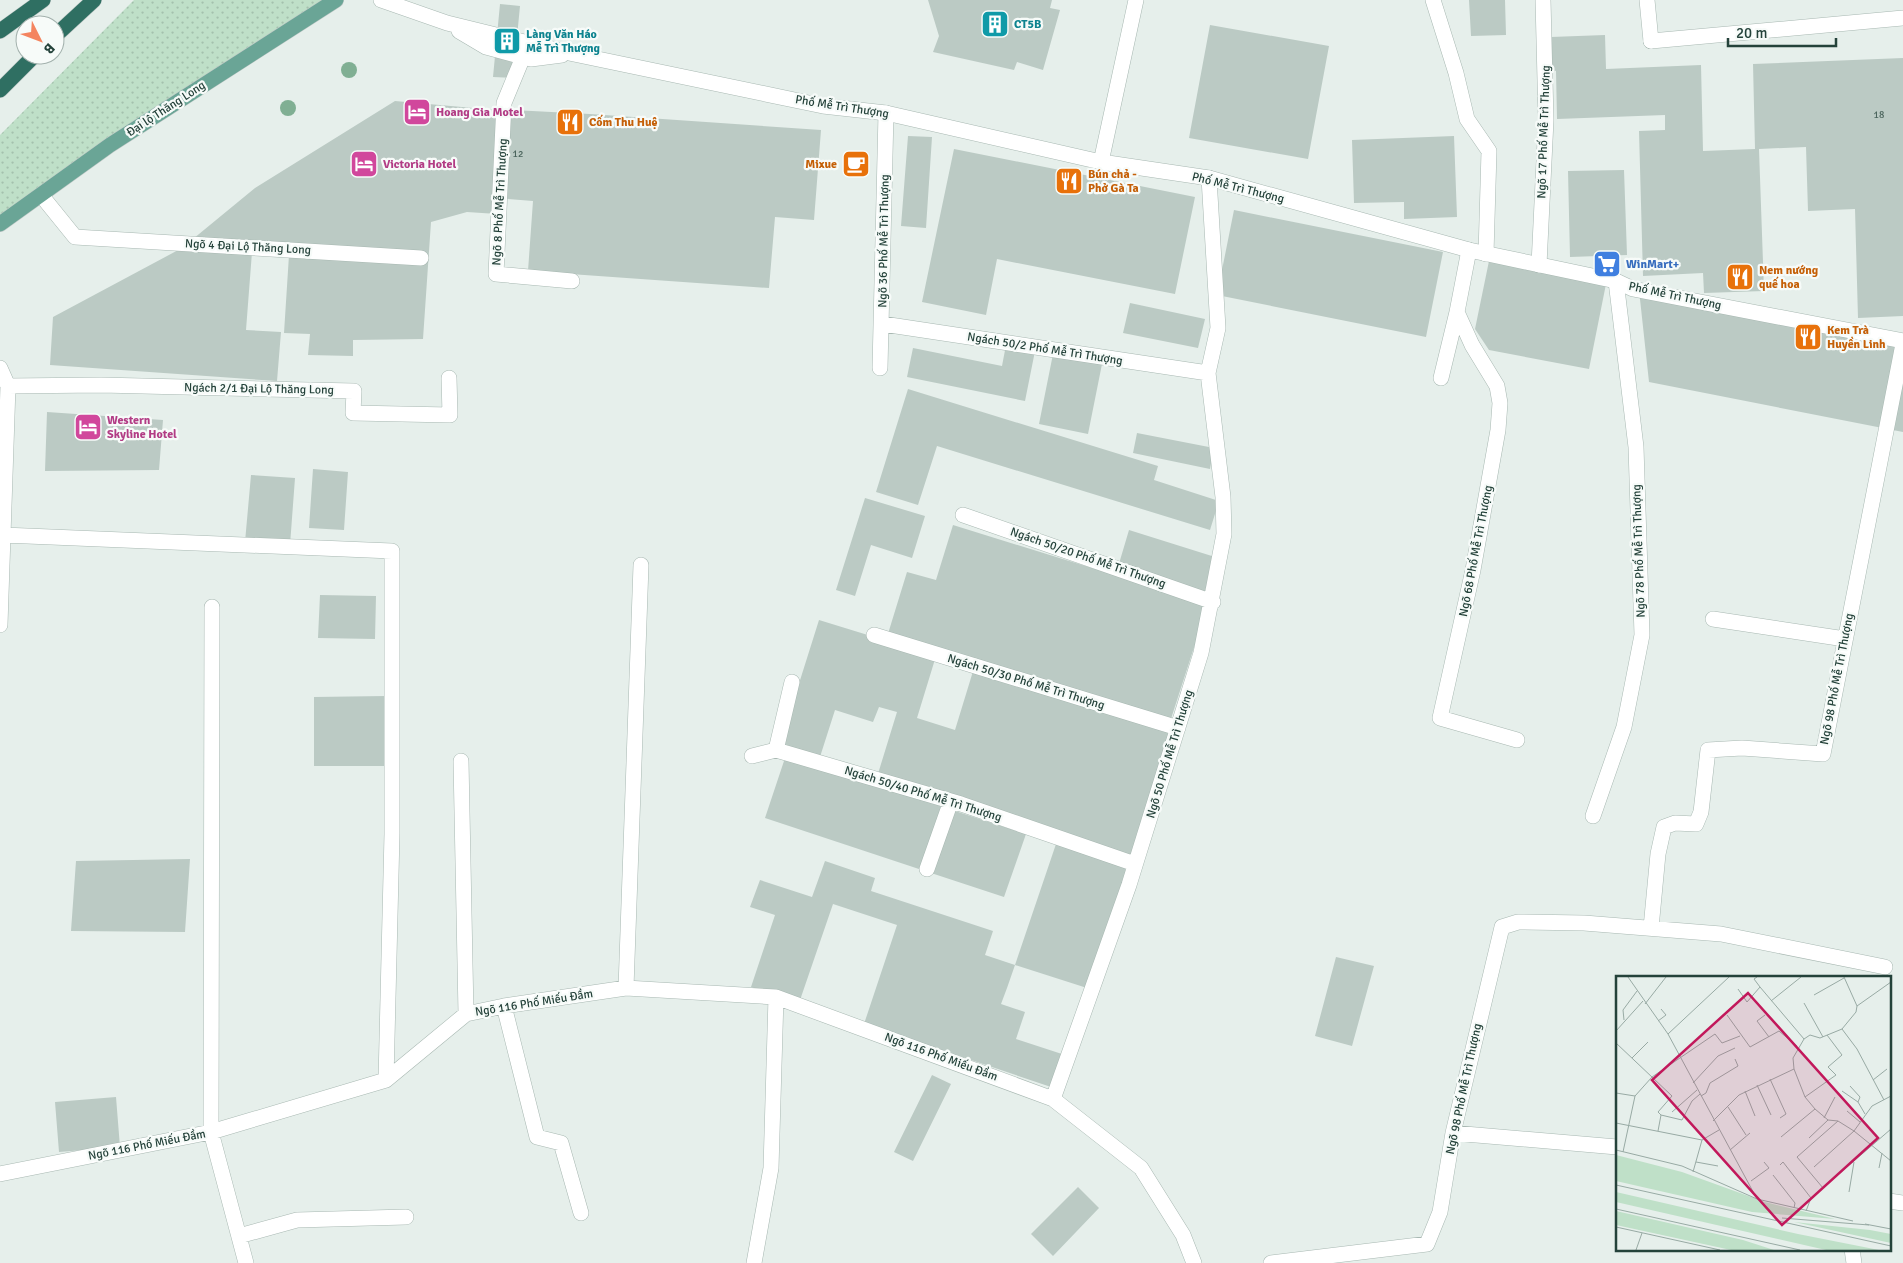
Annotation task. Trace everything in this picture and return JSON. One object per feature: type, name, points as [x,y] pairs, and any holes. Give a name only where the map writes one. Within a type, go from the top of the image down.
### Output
[{"type":"highway","points":[[0,31],[42,0]]},
{"type":"highway","points":[[65,27],[94,0]]},
{"type":"highway","points":[[0,90],[25,65]]},
{"type":"main road","name":"Đại lộ Thăng Long","points":[[0,224],[110,145],[336,0]]},
{"type":"street","name":"Phố Mễ Trì Thượng","points":[[381,0],[447,23],[569,54],[823,106],[886,113],[1101,162],[1209,178],[1469,250],[1616,281],[1634,289],[1903,342]]},
{"type":"street","points":[[1101,162],[1136,0]]},
{"type":"street","points":[[1433,0],[1456,73],[1467,119],[1489,151],[1486,254]]},
{"type":"street","name":"Ngõ 17 Phố Mễ Trì Thượng","points":[[1539,265],[1546,120],[1543,0]]},
{"type":"street","points":[[1647,0],[1651,41],[1903,18]]},
{"type":"street","name":"Phố Mễ Trì Thượng","points":[[447,23],[486,48],[531,59],[569,54]]},
{"type":"street","name":"Ngõ 8 Phố Mễ Trì Thượng","points":[[524,57],[504,103],[496,274],[572,281]]},
{"type":"street","name":"Ngõ 36 Phố Mễ Trì Thượng","points":[[880,368],[883,324],[886,113]]},
{"type":"street","name":"Ngõ 50 Phố Mễ Trì Thượng","points":[[1054,1098],[1136,864],[1201,653],[1213,602],[1224,534],[1223,497],[1208,373],[1218,328],[1209,178]]},
{"type":"street","name":"Ngõ 4 Đại Lộ Thăng Long","points":[[41,195],[75,237],[421,258]]},
{"type":"street","points":[[1441,378],[1457,312],[1469,250]]},
{"type":"street","name":"Ngõ 78 Phố Mễ Trì Thượng","points":[[1593,816],[1624,727],[1642,635],[1636,447],[1616,281]]},
{"type":"street","name":"Ngõ 68 Phố Mễ Trì Thượng","points":[[1457,312],[1472,346],[1497,386],[1500,403],[1498,430],[1473,570],[1440,718],[1517,740]]},
{"type":"street","name":"Ngách 50/2 Phố Mễ Trì Thượng","points":[[883,324],[1208,373]]},
{"type":"street","name":"Ngõ 98 Phố Mễ Trì Thượng","points":[[1651,928],[1658,854],[1664,827],[1675,823],[1696,824],[1701,812],[1702,787],[1708,750],[1742,748],[1823,754],[1903,342]]},
{"type":"street","points":[[0,368],[8,386],[0,625]]},
{"type":"street","name":"Ngách 2/1 Đại Lộ Thăng Long","points":[[8,386],[101,385],[354,391],[353,413],[450,415],[449,378]]},
{"type":"street","name":"Ngách 50/20 Phố Mễ Trì Thượng","points":[[963,515],[1213,602]]},
{"type":"street","points":[[3,534],[392,551],[392,825],[386,1080]]},
{"type":"street","points":[[626,988],[641,565]]},
{"type":"street","points":[[212,607],[211,1132],[246,1263]]},
{"type":"street","points":[[1713,619],[1844,639]]},
{"type":"street","name":"Ngách 50/30 Phố Mễ Trì Thượng","points":[[874,635],[1178,728]]},
{"type":"street","points":[[752,756],[776,750],[792,682]]},
{"type":"street","name":"Ngách 50/40 Phố Mễ Trì Thượng","points":[[776,750],[950,801],[1136,864]]},
{"type":"street","points":[[460,761],[466,1014]]},
{"type":"street","points":[[927,869],[950,801]]},
{"type":"street","name":"Ngõ 98 Phố Mễ Trì Thượng","points":[[1271,1263],[1427,1244],[1440,1212],[1453,1133],[1502,927],[1518,922],[1584,923],[1721,934],[1885,967]]},
{"type":"street","name":"Ngõ 116 Phố Miếu Đầm","points":[[0,1174],[211,1132],[386,1080],[466,1014],[504,1006],[626,988],[776,997],[1054,1098]]},
{"type":"street","points":[[754,1263],[771,1168],[776,997]]},
{"type":"street","points":[[504,1006],[537,1137],[561,1143],[581,1213]]},
{"type":"street","points":[[1054,1098],[1141,1168],[1182,1235],[1194,1263]]},
{"type":"street","points":[[1453,1133],[1616,1147]]},
{"type":"street","points":[[1890,1200],[1903,1203]]},
{"type":"street","points":[[239,1236],[297,1220],[406,1217]]},
{"type":"street","points":[[1852,1250],[1854,1263]]},
{"type":"green space","points":[[134,0],[329,0],[0,222],[0,135]]},
{"type":"building","name":"CT5B","points":[[928,0],[1052,0],[1050,8],[1060,10],[1043,70],[1017,62],[1014,70],[933,52],[939,36]]},
{"type":"building","points":[[1469,0],[1505,0],[1506,35],[1471,36]]},
{"type":"building","name":"Làng Văn Háo Mễ Trì Thượng","points":[[500,4],[520,6],[513,78],[493,77]]},
{"type":"building","points":[[1210,25],[1329,46],[1308,159],[1189,138]]},
{"type":"building","points":[[1605,35],[1606,69],[1701,65],[1703,151],[1755,149],[1753,64],[1903,58],[1903,316],[1858,318],[1855,209],[1808,211],[1806,147],[1759,149],[1764,291],[1704,293],[1703,273],[1643,276],[1639,131],[1665,130],[1665,115],[1557,119],[1556,71],[1552,70],[1551,37]]},
{"type":"building","points":[[395,101],[473,108],[821,130],[814,220],[775,217],[769,288],[528,271],[533,201],[497,198],[497,214],[467,212],[431,222],[423,339],[353,340],[353,356],[308,355],[310,334],[284,333],[289,255],[252,252],[246,330],[281,332],[277,381],[50,365],[53,317],[182,248],[255,188]]},
{"type":"building","points":[[908,136],[932,137],[926,228],[901,226]]},
{"type":"building","points":[[1454,136],[1457,217],[1404,219],[1404,202],[1354,203],[1352,140]]},
{"type":"building","points":[[954,149],[1195,197],[1175,294],[997,259],[986,315],[922,302]]},
{"type":"building","points":[[1624,170],[1627,255],[1570,257],[1568,171]]},
{"type":"building","points":[[1234,210],[1443,252],[1426,337],[1217,295]]},
{"type":"building","points":[[1489,261],[1606,284],[1589,369],[1489,350],[1475,329]]},
{"type":"building","points":[[1639,290],[1903,344],[1903,432],[1649,382]]},
{"type":"building","points":[[1130,303],[1205,319],[1198,348],[1123,333]]},
{"type":"building","points":[[1006,345],[1035,351],[1025,401],[907,377],[913,348],[1002,366]]},
{"type":"building","points":[[1053,354],[1102,364],[1088,434],[1039,424]]},
{"type":"building","points":[[908,389],[1158,466],[1154,480],[1219,501],[1210,530],[937,446],[918,505],[876,492]]},
{"type":"building","points":[[47,412],[163,420],[159,470],[45,471]]},
{"type":"building","points":[[1137,433],[1214,448],[1210,469],[1133,453]]},
{"type":"building","points":[[313,469],[348,472],[344,530],[309,528]]},
{"type":"building","points":[[251,475],[295,478],[290,545],[245,542]]},
{"type":"building","points":[[865,498],[925,516],[912,558],[871,545],[855,596],[836,590]]},
{"type":"building","points":[[953,525],[1208,604],[1169,725],[887,637],[907,572],[936,580]]},
{"type":"building","points":[[1129,530],[1215,557],[1204,594],[1118,567]]},
{"type":"building","points":[[320,595],[376,596],[375,639],[318,638]]},
{"type":"building","points":[[819,620],[936,656],[917,718],[955,730],[974,668],[1172,729],[1132,856],[877,777],[897,712],[879,707],[873,722],[835,710],[819,760],[779,747]]},
{"type":"building","points":[[386,696],[384,766],[314,766],[314,697]]},
{"type":"building","points":[[786,755],[946,808],[925,871],[765,818]]},
{"type":"building","points":[[949,809],[1026,834],[1004,897],[928,872]]},
{"type":"building","points":[[1056,844],[1128,868],[1087,988],[1015,965]]},
{"type":"building","points":[[190,859],[185,932],[71,931],[76,861]]},
{"type":"building","points":[[825,861],[875,878],[871,891],[993,931],[985,955],[1015,965],[1001,1004],[1025,1012],[1016,1039],[1065,1055],[1054,1088],[864,1024],[897,925],[833,904],[799,1003],[751,987],[775,915],[750,907],[760,880],[812,897]]},
{"type":"building","points":[[1336,957],[1374,966],[1352,1046],[1315,1036]]},
{"type":"building","points":[[932,1075],[951,1084],[913,1161],[894,1152]]},
{"type":"building","points":[[116,1097],[120,1147],[59,1152],[55,1102]]},
{"type":"building","points":[[1078,1187],[1099,1208],[1053,1256],[1031,1234]]},
{"type":"place","name":"CT5B","points":[[995,24]]},
{"type":"place","name":"Làng Văn Háo Mễ Trì Thượng","points":[[507,41]]},
{"type":"place","name":"Hoang Gia Motel","points":[[417,112]]},
{"type":"place","name":"Cốm Thu Huệ","points":[[570,122]]},
{"type":"place","name":"Victoria Hotel","points":[[364,164]]},
{"type":"place","name":"Mixue","points":[[856,164]]},
{"type":"place","name":"Bún chả - Phở Gà Ta","points":[[1069,181]]},
{"type":"place","name":"WinMart+","points":[[1607,264]]},
{"type":"place","name":"Nem nướng quế hoa","points":[[1740,277]]},
{"type":"place","name":"Kem Trà Huyền Linh","points":[[1808,337]]},
{"type":"place","name":"Western Skyline Hotel","points":[[88,427]]}]
